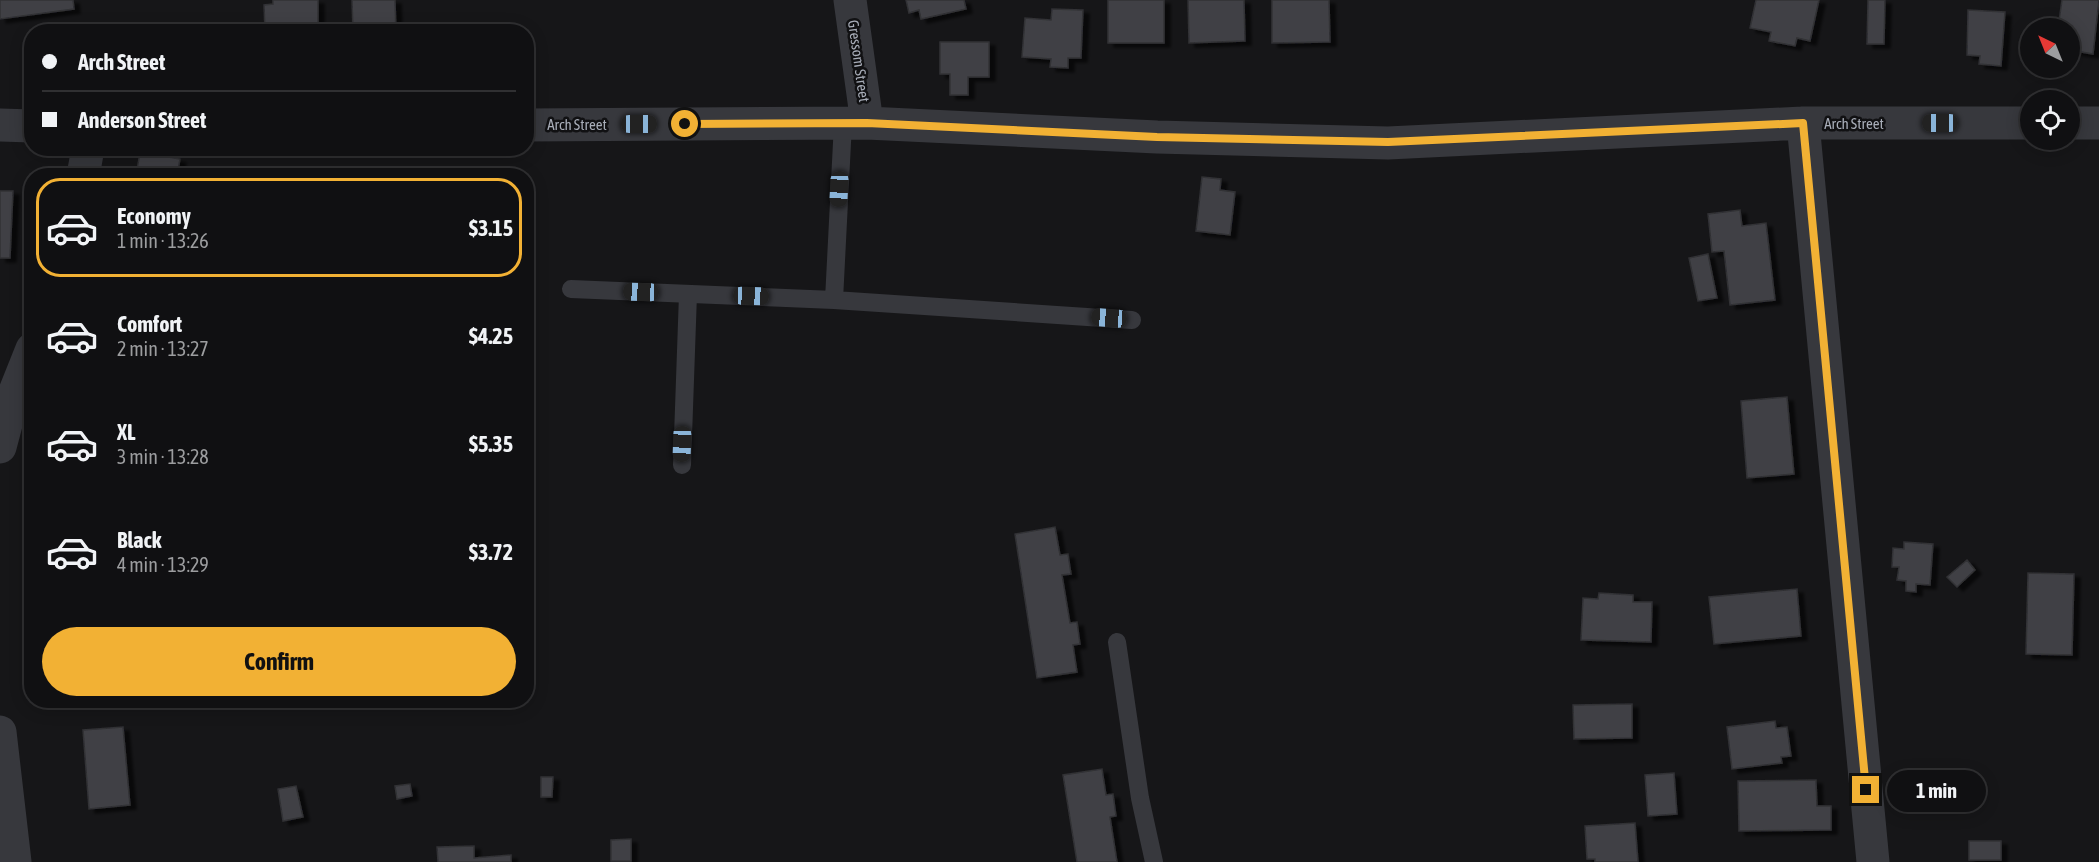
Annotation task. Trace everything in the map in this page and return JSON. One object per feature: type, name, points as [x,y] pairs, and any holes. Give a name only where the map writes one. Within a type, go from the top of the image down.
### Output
[{"type":"street","name":"Gressom Street","points":[[850,0],[855,123]]},
{"type":"street","name":"Arch Street","points":[[534,125],[855,123],[1157,137],[1388,142],[1803,123],[2020,123]]},
{"type":"street","points":[[1803,123],[1873,862]]},
{"type":"street","points":[[2080,123],[2099,123]]},
{"type":"street","points":[[0,125],[24,126]]},
{"type":"street","points":[[0,447],[14,394],[24,369]]},
{"type":"street","points":[[0,732],[15,862]]},
{"type":"lane","points":[[834,300],[855,123]]},
{"type":"lane","points":[[571,289],[834,300],[1132,320]]},
{"type":"lane","points":[[682,465],[688,294]]},
{"type":"lane","points":[[1117,642],[1140,798],[1154,862]]},
{"type":"building","points":[[0,0],[73,0],[74,9],[0,19]]},
{"type":"building","points":[[273,0],[318,0],[318,24],[265,24],[264,5],[273,4]]},
{"type":"building","points":[[352,0],[395,0],[396,24],[353,24]]},
{"type":"building","points":[[906,0],[964,0],[966,9],[921,19],[919,10],[909,13]]},
{"type":"building","points":[[1108,0],[1164,0],[1164,43],[1108,43]]},
{"type":"building","points":[[1188,0],[1244,0],[1245,41],[1189,43]]},
{"type":"building","points":[[1272,0],[1329,0],[1330,42],[1272,43]]},
{"type":"building","points":[[1756,0],[1819,0],[1810,41],[1797,38],[1795,46],[1769,41],[1771,32],[1750,28]]},
{"type":"building","points":[[1868,0],[1885,0],[1884,44],[1867,44]]},
{"type":"building","points":[[2062,0],[2099,0],[2093,54],[2080,52],[2080,18],[2059,18]]},
{"type":"building","points":[[1052,9],[1083,10],[1081,58],[1068,58],[1068,68],[1050,67],[1051,59],[1022,57],[1025,18],[1051,20]]},
{"type":"building","points":[[1968,10],[2005,12],[2001,66],[1979,64],[1980,56],[1967,55]]},
{"type":"building","points":[[940,42],[989,42],[989,77],[968,77],[968,95],[950,95],[950,74],[940,74]]},
{"type":"building","points":[[139,156],[180,159],[178,168],[137,168]]},
{"type":"building","points":[[1202,177],[1221,179],[1220,190],[1235,192],[1230,235],[1196,231]]},
{"type":"building","points":[[0,191],[13,191],[10,258],[0,258]]},
{"type":"building","points":[[1740,210],[1742,226],[1766,223],[1775,300],[1730,305],[1724,251],[1712,252],[1708,214]]},
{"type":"building","points":[[1708,254],[1717,298],[1698,301],[1689,258]]},
{"type":"building","points":[[1787,397],[1794,474],[1747,478],[1741,401]]},
{"type":"building","points":[[1055,527],[1060,555],[1068,554],[1071,574],[1062,575],[1070,623],[1077,622],[1080,644],[1073,645],[1077,672],[1037,678],[1015,534]]},
{"type":"building","points":[[1904,542],[1933,544],[1930,585],[1916,584],[1916,592],[1906,591],[1906,581],[1897,580],[1899,567],[1892,567],[1893,548],[1904,549]]},
{"type":"building","points":[[1967,560],[1975,570],[1957,587],[1947,577]]},
{"type":"building","points":[[2028,573],[2074,574],[2072,655],[2026,654]]},
{"type":"building","points":[[1797,589],[1801,636],[1714,644],[1709,597]]},
{"type":"building","points":[[1599,593],[1633,595],[1633,602],[1652,602],[1651,642],[1581,640],[1583,598],[1598,599]]},
{"type":"building","points":[[1632,704],[1632,738],[1574,739],[1573,705]]},
{"type":"building","points":[[1775,721],[1776,728],[1787,727],[1791,756],[1781,757],[1782,763],[1732,769],[1727,727]]},
{"type":"building","points":[[123,727],[130,805],[89,809],[83,730]]},
{"type":"building","points":[[1102,769],[1106,795],[1113,794],[1116,816],[1110,817],[1117,862],[1077,862],[1063,775]]},
{"type":"building","points":[[1674,773],[1677,814],[1648,816],[1645,775]]},
{"type":"building","points":[[541,777],[553,777],[552,797],[541,797]]},
{"type":"building","points":[[1816,780],[1817,806],[1831,806],[1831,830],[1739,831],[1738,781]]},
{"type":"building","points":[[410,784],[412,796],[397,799],[395,786]]},
{"type":"building","points":[[296,786],[303,817],[283,821],[278,789]]},
{"type":"building","points":[[1635,823],[1638,862],[1595,862],[1595,859],[1587,859],[1585,826]]},
{"type":"building","points":[[631,839],[631,861],[611,861],[611,840]]},
{"type":"building","points":[[1969,841],[2001,841],[2001,860],[1969,860]]},
{"type":"building","points":[[474,846],[474,858],[511,855],[511,862],[438,862],[437,847]]},
{"type":"route","points":[[685,124],[867,123],[1157,137],[1388,142],[1803,123],[1866,790]]}]
